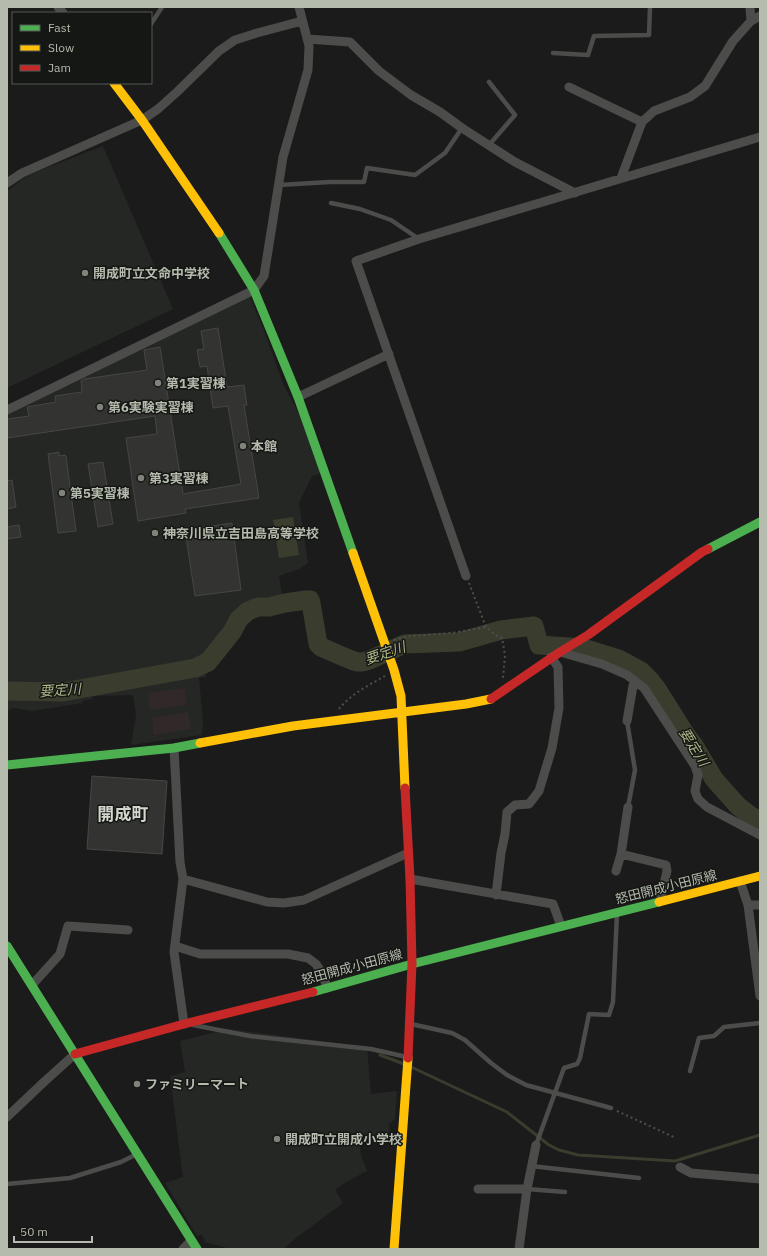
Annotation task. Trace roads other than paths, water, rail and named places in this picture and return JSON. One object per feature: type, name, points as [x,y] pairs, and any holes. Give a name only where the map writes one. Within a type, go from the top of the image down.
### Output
[{"type":"street","points":[[7,410],[254,290],[264,276],[283,157],[308,70],[309,46],[299,7]]},
{"type":"street","points":[[750,7],[751,21]]},
{"type":"street","points":[[621,178],[642,122],[654,111],[690,97],[705,86],[733,41],[751,21],[760,16]]},
{"type":"street","points":[[7,183],[22,173],[142,120],[158,109],[177,92],[219,51],[236,40],[302,20]]},
{"type":"street","points":[[307,39],[350,42],[379,71],[411,95],[440,112],[515,162],[575,193]]},
{"type":"street","points":[[115,84],[142,120],[215,227],[254,290],[298,397],[394,670],[401,696],[410,880],[412,964],[410,1023],[394,1249]]},
{"type":"street","points":[[569,87],[642,122]]},
{"type":"street","points":[[466,576],[356,261],[419,239],[760,138]]},
{"type":"street","points":[[298,397],[389,354]]},
{"type":"street","points":[[7,765],[174,748],[293,726],[478,702],[491,699],[588,634],[702,552],[760,522]]},
{"type":"street","points":[[560,652],[602,664],[628,675],[644,688],[695,766],[698,775],[695,790],[698,799],[707,807],[760,835]]},
{"type":"street","points":[[496,895],[507,812],[515,805],[529,804],[539,791],[552,748],[559,708],[558,667],[551,658]]},
{"type":"street","points":[[627,720],[634,680]]},
{"type":"street","points":[[174,748],[180,862],[183,880],[174,952],[184,1024]]},
{"type":"street","points":[[616,871],[621,854],[628,807]]},
{"type":"street","points":[[183,880],[267,902],[284,903],[304,900],[408,853]]},
{"type":"street","points":[[621,854],[666,865],[667,871],[660,902]]},
{"type":"street","name":"怒田開成小田原線","points":[[75,1054],[184,1024],[327,988],[412,964],[760,876]]},
{"type":"street","points":[[410,880],[553,904],[561,926]]},
{"type":"street","points":[[740,881],[748,905],[760,996]]},
{"type":"street","points":[[748,905],[760,905]]},
{"type":"street","points":[[32,986],[60,954],[68,926],[128,930]]},
{"type":"street","points":[[7,946],[197,1249]]},
{"type":"street","points":[[175,946],[200,954],[288,954],[308,958],[316,964],[323,976],[327,988]]},
{"type":"street","points":[[7,1117],[44,1081],[75,1054]]},
{"type":"street","points":[[519,1249],[527,1189],[536,1145]]},
{"type":"street","points":[[680,1167],[691,1173],[760,1179]]},
{"type":"street","points":[[478,1189],[527,1189]]},
{"type":"street","points":[[183,1249],[191,1240]]},
{"type":"lane","points":[[152,22],[162,7]]},
{"type":"lane","points":[[553,54],[588,55],[594,36],[649,35],[650,7]]},
{"type":"lane","points":[[489,82],[515,115],[489,145]]},
{"type":"lane","points":[[279,185],[364,182],[368,168],[415,175],[445,153],[462,128]]},
{"type":"lane","points":[[331,203],[360,209],[390,220],[419,239]]},
{"type":"lane","points":[[627,720],[635,770],[628,807]]},
{"type":"lane","points":[[536,1145],[564,1068],[577,1064],[580,1058],[589,1014],[610,1015],[613,1002],[618,912]]},
{"type":"lane","points":[[410,1023],[452,1033],[465,1040],[507,1075],[526,1084],[611,1108]]},
{"type":"lane","points":[[690,1072],[699,1038],[714,1036],[724,1027],[760,1023]]},
{"type":"lane","points":[[184,1024],[250,1036],[371,1049],[407,1057]]},
{"type":"lane","points":[[7,1184],[70,1178],[121,1162],[137,1154]]},
{"type":"lane","points":[[531,1166],[639,1178]]},
{"type":"lane","points":[[527,1189],[565,1192]]},
{"type":"waterway","name":"要定川","points":[[7,691],[63,692],[195,668],[208,662],[232,632],[239,619],[248,611],[258,607],[269,607],[306,600],[310,600],[311,603],[318,644],[321,647],[345,658],[358,662],[375,658],[405,644],[459,642],[501,630],[534,626],[539,645],[583,648],[619,659],[641,671],[657,689],[714,779],[738,806],[760,821]]},
{"type":"waterway","points":[[380,1055],[404,1064]]},
{"type":"waterway","points":[[409,1066],[507,1112],[549,1145],[559,1150],[578,1155],[675,1161],[760,1135]]},
{"type":"place","name":"開成町立文命中学校","points":[[85,273]]},
{"type":"place","name":"第1実習棟","points":[[158,383]]},
{"type":"place","name":"第6実験実習棟","points":[[100,407]]},
{"type":"place","name":"本館","points":[[243,446]]},
{"type":"place","name":"第3実習棟","points":[[141,478]]},
{"type":"place","name":"第5実習棟","points":[[62,493]]},
{"type":"place","name":"神奈川県立吉田島高等学校","points":[[155,533]]},
{"type":"place","name":"ファミリーマート","points":[[137,1084]]},
{"type":"place","name":"開成町立開成小学校","points":[[277,1139]]},
{"type":"district","name":"開成町","points":[[123,814]]}]
